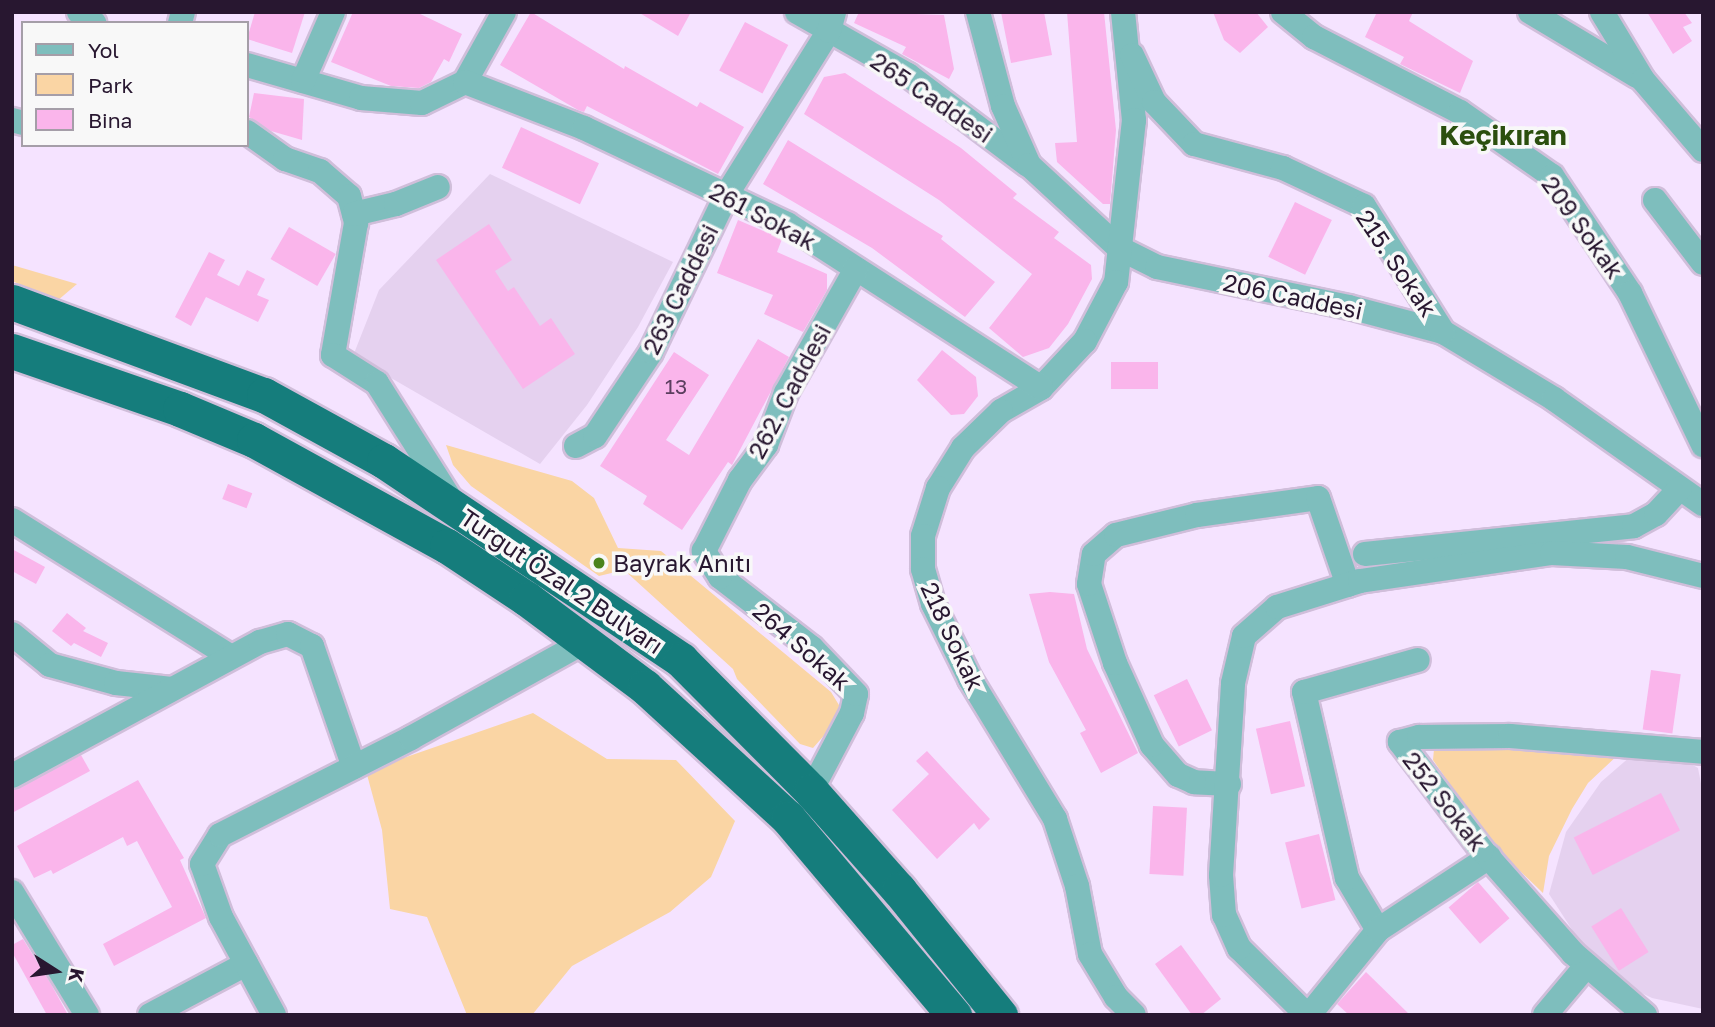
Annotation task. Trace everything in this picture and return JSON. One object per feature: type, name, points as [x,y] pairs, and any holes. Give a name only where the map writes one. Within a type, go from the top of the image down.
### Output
[{"type":"highway","name":"Turgut Özal 2 Bulvarı","points":[[12,302],[264,395],[384,461],[681,660],[811,792],[899,890],[1000,1015]]},
{"type":"highway","name":"Turgut Özal 2 Bulvarı","points":[[12,351],[168,404],[254,440],[447,546],[586,641],[655,696],[788,818],[954,1015]]},
{"type":"street","points":[[303,81],[332,12]]},
{"type":"street","points":[[248,65],[361,98],[422,103],[465,82],[504,12]]},
{"type":"street","name":"265 Caddesi","points":[[797,12],[831,22],[908,75],[1029,165]]},
{"type":"street","name":"206 Caddesi","points":[[978,12],[1003,106],[1029,165],[1119,248],[1157,267],[1349,307],[1443,332],[1554,399],[1703,504]]},
{"type":"street","name":"209 Sokak","points":[[1283,12],[1314,37],[1460,112],[1552,176],[1630,293],[1703,445]]},
{"type":"street","points":[[1530,12],[1643,80]]},
{"type":"street","points":[[1602,12],[1643,80],[1703,150]]},
{"type":"street","name":"263 Caddesi","points":[[576,446],[595,436],[651,352],[727,194],[831,22]]},
{"type":"street","name":"218 Sokak","points":[[1123,24],[1134,120],[1116,282],[1085,341],[1041,388],[1001,411],[963,448],[938,488],[923,536],[923,569],[933,604],[970,679],[1055,819],[1077,886],[1090,954],[1116,997],[1134,1015]]},
{"type":"street","name":"215. Sokak","points":[[1123,24],[1154,102],[1194,144],[1283,168],[1364,206],[1443,332]]},
{"type":"street","name":"261 Sokak","points":[[465,82],[522,101],[788,224],[1041,388]]},
{"type":"street","points":[[255,138],[285,159],[320,171],[349,196],[356,223],[332,355],[377,383],[404,422],[458,512]]},
{"type":"street","points":[[354,214],[396,204],[438,187]]},
{"type":"street","points":[[1655,200],[1703,263]]},
{"type":"street","name":"262. Caddesi","points":[[704,551],[740,480],[766,445],[786,393],[856,269]]},
{"type":"street","points":[[384,461],[404,422]]},
{"type":"street","points":[[1365,554],[1634,526],[1656,514],[1680,488]]},
{"type":"street","points":[[1229,784],[1194,782],[1178,775],[1152,745],[1115,663],[1089,584],[1094,554],[1116,535],[1197,516],[1318,498],[1348,585]]},
{"type":"street","points":[[12,520],[231,657]]},
{"type":"street","name":"264 Sokak","points":[[704,551],[720,577],[813,648],[856,694],[852,713],[811,792]]},
{"type":"street","points":[[1489,857],[1378,930],[1308,1015],[1229,934],[1221,894],[1233,683],[1244,636],[1277,607],[1348,585],[1552,553],[1627,557],[1703,576]]},
{"type":"street","points":[[12,634],[50,665],[117,683],[172,689]]},
{"type":"street","points":[[12,776],[260,642],[288,634],[312,646],[354,767]]},
{"type":"street","points":[[274,1015],[221,917],[201,864],[220,835],[354,767],[586,641]]},
{"type":"street","points":[[1378,930],[1361,909],[1348,878],[1304,692],[1418,660]]},
{"type":"street","name":"252 Sokak","points":[[1645,1015],[1587,965],[1489,857],[1400,742],[1419,737],[1510,736],[1703,752]]},
{"type":"street","points":[[12,892],[87,1015]]},
{"type":"street","points":[[150,1015],[246,964]]},
{"type":"street","points":[[1545,1015],[1587,965]]},
{"type":"shaded area","points":[[490,174],[673,262],[638,327],[587,405],[540,464],[353,356],[379,290]]},
{"type":"shaded area","points":[[1631,756],[1684,760],[1698,768],[1703,794],[1703,1009],[1652,998],[1631,988],[1589,956],[1549,894],[1566,832],[1601,782]]},
{"type":"green space","points":[[12,265],[77,284],[57,301],[12,281]]},
{"type":"green space","points":[[446,445],[572,481],[594,498],[618,548],[661,551],[831,692],[842,710],[835,723],[813,748],[800,744],[737,679],[733,669],[624,570],[599,576],[471,486],[453,465]]},
{"type":"green space","points":[[533,713],[607,759],[676,760],[735,821],[711,877],[670,912],[572,966],[532,1015],[467,1015],[427,917],[390,909],[382,830],[366,771]]},
{"type":"green space","points":[[1441,744],[1620,753],[1588,783],[1572,809],[1549,856],[1543,893],[1492,844],[1433,760],[1434,749]]},
{"type":"building","points":[[255,12],[305,12],[292,53],[248,39]]},
{"type":"building","points":[[353,12],[416,12],[462,34],[449,62],[444,59],[431,82],[419,88],[391,86],[331,62]]},
{"type":"building","points":[[531,12],[624,69],[625,66],[697,107],[700,102],[744,127],[718,174],[587,106],[584,112],[578,110],[500,65]]},
{"type":"building","points":[[638,12],[691,12],[678,36]]},
{"type":"building","points":[[859,12],[944,15],[954,69],[949,79],[902,54],[906,47],[854,23]]},
{"type":"building","points":[[1001,12],[1044,12],[1052,55],[1011,63]]},
{"type":"building","points":[[1067,12],[1104,12],[1116,130],[1110,204],[1103,204],[1057,162],[1055,143],[1077,142]]},
{"type":"building","points":[[1213,12],[1256,12],[1268,27],[1240,53],[1224,40]]},
{"type":"building","points":[[1377,12],[1413,12],[1409,21],[1473,61],[1460,93],[1400,64],[1404,57],[1365,37]]},
{"type":"building","points":[[1647,12],[1684,12],[1692,23],[1683,27],[1692,41],[1673,54]]},
{"type":"building","points":[[745,22],[788,45],[762,94],[719,71]]},
{"type":"building","points":[[845,73],[961,148],[1017,194],[1013,198],[1059,232],[1054,238],[1091,265],[1092,279],[1068,324],[1049,348],[1023,357],[989,328],[1032,274],[939,200],[804,114],[824,77]]},
{"type":"building","points":[[254,93],[304,99],[302,140],[271,131],[249,117]]},
{"type":"building","points":[[521,127],[599,163],[580,204],[502,168]]},
{"type":"building","points":[[788,140],[943,236],[941,239],[995,282],[965,317],[872,248],[763,184]]},
{"type":"building","points":[[1295,202],[1332,220],[1305,275],[1268,257]]},
{"type":"building","points":[[738,220],[782,239],[777,252],[827,274],[827,290],[803,332],[764,314],[773,295],[717,273]]},
{"type":"building","points":[[489,224],[512,260],[495,271],[508,291],[514,287],[540,326],[551,318],[575,354],[523,389],[436,260]]},
{"type":"building","points":[[289,227],[336,254],[317,286],[270,259]]},
{"type":"building","points":[[209,252],[225,260],[217,275],[239,286],[247,270],[265,279],[257,295],[269,300],[258,322],[206,297],[191,326],[175,317]]},
{"type":"building","points":[[758,339],[789,357],[732,465],[728,462],[682,530],[643,504],[647,496],[600,466],[674,352],[709,375],[666,440],[689,455]]},
{"type":"building","points":[[942,350],[976,377],[978,396],[964,414],[951,415],[917,380]]},
{"type":"building","points":[[1111,362],[1158,362],[1158,389],[1111,389]]},
{"type":"building","points":[[228,484],[252,493],[247,508],[222,499]]},
{"type":"building","points":[[12,549],[45,567],[36,584],[12,571]]},
{"type":"building","points":[[1029,594],[1074,594],[1087,649],[1138,753],[1101,773],[1080,733],[1086,730],[1049,662]]},
{"type":"building","points":[[67,613],[86,628],[83,631],[108,643],[101,657],[74,643],[71,646],[52,631]]},
{"type":"building","points":[[1651,670],[1681,674],[1672,734],[1643,729]]},
{"type":"building","points":[[1187,679],[1212,730],[1179,746],[1154,695]]},
{"type":"building","points":[[1290,721],[1305,786],[1271,794],[1256,729]]},
{"type":"building","points":[[927,751],[990,819],[979,830],[974,823],[937,859],[892,810],[929,774],[916,761]]},
{"type":"building","points":[[81,755],[90,771],[12,813],[12,791]]},
{"type":"building","points":[[138,780],[184,858],[180,860],[206,918],[114,966],[103,944],[172,907],[137,841],[127,846],[123,837],[53,874],[51,870],[34,878],[17,846]]},
{"type":"building","points":[[1661,793],[1680,830],[1593,875],[1574,837]]},
{"type":"building","points":[[1153,806],[1187,808],[1183,876],[1149,874]]},
{"type":"building","points":[[1319,834],[1335,900],[1301,908],[1285,842]]},
{"type":"building","points":[[1478,882],[1509,918],[1480,944],[1449,908]]},
{"type":"building","points":[[1621,908],[1649,952],[1619,971],[1591,927]]},
{"type":"building","points":[[23,939],[68,1015],[47,1015],[12,952],[12,945]]},
{"type":"building","points":[[1181,945],[1221,999],[1201,1015],[1192,1015],[1155,964]]},
{"type":"building","points":[[1366,972],[1410,1015],[1349,1015],[1337,1004]]},
{"type":"place","name":"Bayrak Anıtı","points":[[599,563]]},
{"type":"district","name":"Keçikıran","points":[[1503,135]]}]
